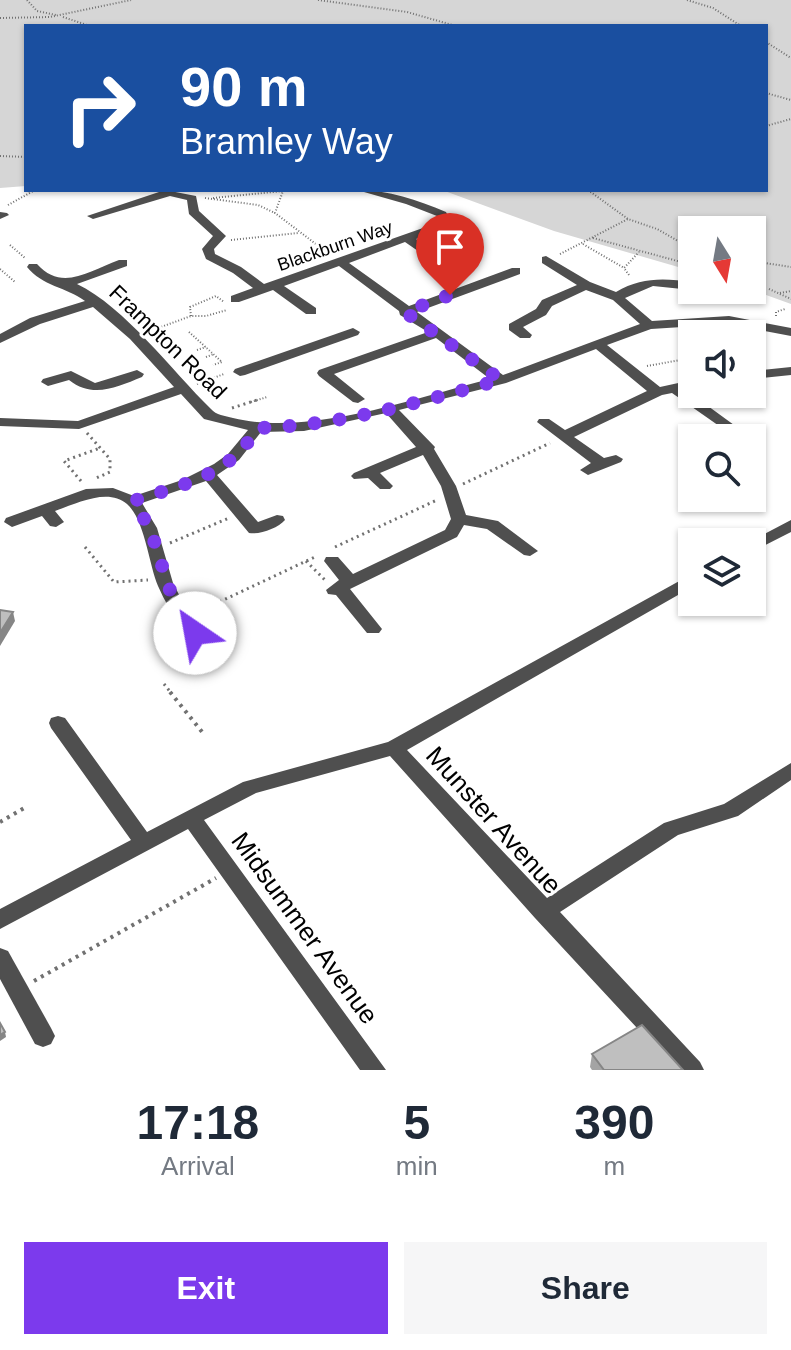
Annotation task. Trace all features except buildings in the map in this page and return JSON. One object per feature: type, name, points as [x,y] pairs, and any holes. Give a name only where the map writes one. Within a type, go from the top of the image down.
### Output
[{"type":"street","points":[[93,216],[170,192],[192,198],[193,212],[220,236],[208,249],[210,256],[311,311]]},
{"type":"street","name":"Blackburn Way","points":[[372,192],[410,201],[442,214],[446,224]]},
{"type":"street","name":"Blackburn Way","points":[[235,299],[446,224],[467,229]]},
{"type":"street","points":[[408,239],[451,268]]},
{"type":"street","points":[[546,260],[586,285],[617,297],[649,325]]},
{"type":"street","points":[[71,286],[123,263]]},
{"type":"street","points":[[342,263],[501,380]]},
{"type":"street","name":"Frampton Road","points":[[33,267],[42,277],[71,286],[95,302],[135,336],[209,416],[257,428],[304,427],[390,409],[501,380],[649,325],[688,320],[729,320],[791,332]]},
{"type":"street","points":[[405,312],[516,271]]},
{"type":"street","points":[[617,297],[637,284],[678,284]]},
{"type":"street","points":[[525,335],[514,327],[541,312],[547,303],[586,285]]},
{"type":"street","points":[[0,339],[35,321],[95,302]]},
{"type":"street","points":[[240,372],[353,332]]},
{"type":"street","points":[[358,399],[324,373],[436,334]]},
{"type":"street","points":[[596,343],[657,392]]},
{"type":"street","points":[[308,348],[334,371]]},
{"type":"street","points":[[369,358],[383,367]]},
{"type":"street","points":[[48,382],[71,375],[87,387],[103,386],[137,374]]},
{"type":"street","points":[[766,375],[787,376]]},
{"type":"street","points":[[103,386],[123,410]]},
{"type":"street","points":[[7,427],[79,425],[182,389]]},
{"type":"street","points":[[564,436],[657,392],[676,389],[726,424]]},
{"type":"street","points":[[341,586],[451,533],[459,519],[453,494],[428,447],[390,409]]},
{"type":"street","points":[[544,422],[602,465]]},
{"type":"street","points":[[133,501],[209,475],[246,449],[257,428]]},
{"type":"street","points":[[385,486],[365,474],[428,447]]},
{"type":"street","points":[[209,475],[242,513],[248,532],[277,520]]},
{"type":"street","points":[[12,522],[50,516],[86,494],[113,493],[133,501],[149,528],[164,579],[183,619],[217,659]]},
{"type":"street","points":[[459,519],[492,525],[530,551]]},
{"type":"street","points":[[766,539],[791,525]]},
{"type":"street","points":[[332,561],[341,586],[373,629]]},
{"type":"street","name":"Munster Avenue","points":[[678,588],[394,748],[692,1070]]},
{"type":"street","points":[[58,723],[145,844]]},
{"type":"street","points":[[0,920],[250,787],[394,748]]},
{"type":"street","points":[[543,912],[671,829],[731,810],[791,770]]},
{"type":"street","name":"Midsummer Avenue","points":[[191,818],[374,1070]]},
{"type":"street","points":[[0,958],[43,1036]]},
{"type":"path","points":[[27,0],[37,11],[84,24]]},
{"type":"path","points":[[0,18],[59,16],[131,0]]},
{"type":"path","points":[[318,0],[407,12],[449,24]]},
{"type":"path","points":[[687,0],[713,8],[738,24]]},
{"type":"path","points":[[768,43],[791,58]]},
{"type":"path","points":[[768,94],[791,100]]},
{"type":"path","points":[[768,125],[791,119]]},
{"type":"path","points":[[0,156],[24,157]]},
{"type":"path","points":[[1,216],[7,205],[31,192]]},
{"type":"path","points":[[192,198],[266,192]]},
{"type":"path","points":[[275,213],[282,192]]},
{"type":"path","points":[[591,192],[628,219],[657,229],[678,241]]},
{"type":"path","points":[[213,198],[258,205],[275,213],[342,263]]},
{"type":"path","points":[[546,260],[628,219]]},
{"type":"path","points":[[217,241],[298,233]]},
{"type":"path","points":[[593,238],[678,261]]},
{"type":"path","points":[[583,244],[624,268],[637,284]]},
{"type":"path","points":[[10,245],[33,267]]},
{"type":"path","points":[[624,268],[639,252]]},
{"type":"path","points":[[766,263],[791,267]]},
{"type":"path","points":[[0,269],[15,282]]},
{"type":"path","points":[[791,291],[780,293],[791,299]]},
{"type":"path","points":[[135,336],[191,316],[206,316],[232,308],[216,296],[190,307],[191,316]]},
{"type":"path","points":[[189,332],[222,362],[213,365]]},
{"type":"path","points":[[197,350],[206,347]]},
{"type":"path","points":[[206,357],[214,354]]},
{"type":"path","points":[[632,372],[654,363],[678,360]]},
{"type":"path","points":[[182,389],[232,371],[240,372]]},
{"type":"path","points":[[209,416],[267,397]]},
{"type":"path","points":[[79,425],[100,448],[110,459],[110,472],[84,484],[64,461],[100,448]]},
{"type":"path","points":[[453,494],[458,486],[564,436]]},
{"type":"path","points":[[405,507],[410,512]]},
{"type":"path","points":[[155,549],[242,513]]},
{"type":"path","points":[[85,547],[114,582],[164,579]]},
{"type":"path","points":[[164,684],[203,733]]},
{"type":"path","points":[[0,822],[26,807]]},
{"type":"path","points":[[18,989],[229,871]]},
{"type":"shaded area","points":[[0,0],[791,0],[791,304],[766,295],[766,216],[678,216],[678,267],[554,231],[447,192],[768,192],[768,24],[24,24],[24,186],[0,188]]},
{"type":"route","points":[[195,633],[183,619],[165,583],[149,528],[133,501],[209,475],[246,449],[257,428],[304,427],[343,420],[501,380],[405,312],[450,295]]}]
